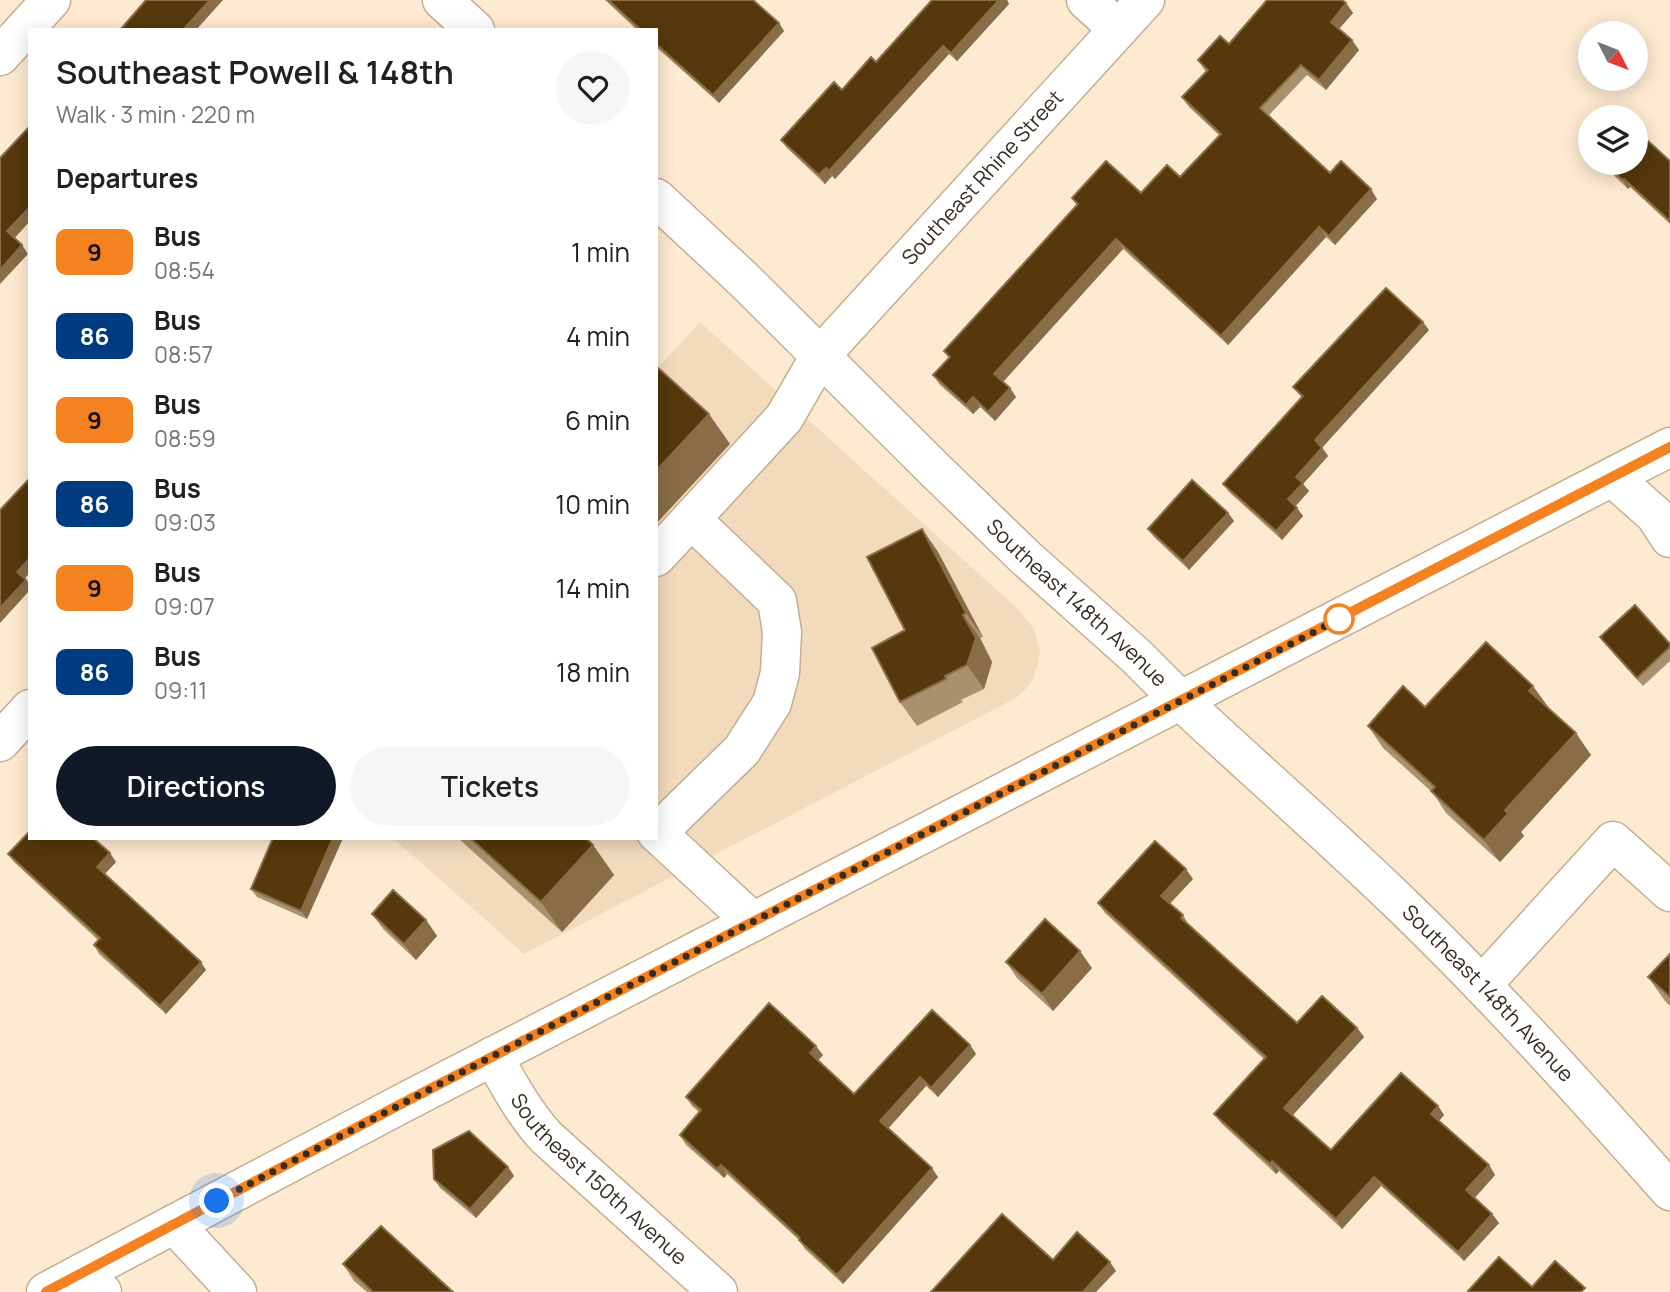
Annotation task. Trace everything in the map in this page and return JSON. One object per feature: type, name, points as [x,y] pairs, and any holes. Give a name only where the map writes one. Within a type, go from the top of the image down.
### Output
[{"type":"main road","points":[[0,56],[51,0]]},
{"type":"main road","points":[[442,0],[472,28]]},
{"type":"main road","points":[[1086,0],[1118,29]]},
{"type":"main road","name":"Southeast Rhine Street","points":[[658,556],[784,418],[820,356],[1144,0]]},
{"type":"main road","name":"Southeast 148th Avenue","points":[[658,200],[743,279],[1026,558],[1136,656],[1181,701],[1403,905],[1482,985],[1670,1191]]},
{"type":"main road","points":[[46,1292],[92,1283],[174,1224],[1670,447]]},
{"type":"main road","points":[[1612,477],[1655,515],[1670,538]]},
{"type":"main road","points":[[658,832],[742,750],[772,703],[780,673],[782,632],[777,601],[691,519]]},
{"type":"main road","points":[[0,742],[28,711]]},
{"type":"main road","points":[[658,834],[753,922]]},
{"type":"main road","points":[[1482,985],[1614,841],[1670,892]]},
{"type":"main road","name":"Southeast 150th Avenue","points":[[493,1056],[516,1099],[546,1138],[718,1292]]},
{"type":"main road","points":[[174,1224],[237,1292]]},
{"type":"shaded area","points":[[700,322],[1019,610],[1034,629],[1040,652],[1038,665],[1034,678],[1016,698],[524,954],[395,840],[658,840],[658,368]]},
{"type":"building","points":[[146,0],[210,0],[185,28],[122,28]]},
{"type":"building","points":[[608,0],[753,0],[779,23],[713,95],[658,46],[658,28],[639,28]]},
{"type":"building","points":[[932,0],[999,0],[951,53],[943,46],[829,171],[826,168],[819,175],[781,140],[834,82],[842,90],[871,57],[876,62]]},
{"type":"building","points":[[1267,0],[1342,0],[1346,3],[1331,22],[1352,40],[1319,80],[1301,65],[1260,108],[1330,173],[1341,161],[1371,189],[1329,236],[1319,227],[1221,336],[1116,239],[994,374],[1010,388],[988,412],[973,397],[966,405],[933,375],[950,357],[944,351],[1078,204],[1072,198],[1106,161],[1141,193],[1167,165],[1180,177],[1221,134],[1182,97],[1208,70],[1198,60],[1220,36],[1229,44]]},
{"type":"building","points":[[28,128],[28,209],[7,231],[22,245],[0,270],[0,158]]},
{"type":"building","points":[[1648,141],[1670,161],[1670,221],[1624,179],[1617,175],[1648,175]]},
{"type":"building","points":[[1386,288],[1423,322],[1315,440],[1322,448],[1296,477],[1303,483],[1288,499],[1297,508],[1276,531],[1223,484],[1303,396],[1293,387]]},
{"type":"building","points":[[658,368],[709,414],[658,469]]},
{"type":"building","points":[[28,480],[28,560],[17,572],[26,580],[0,608],[0,510]]},
{"type":"building","points":[[1192,480],[1228,513],[1183,561],[1148,529]]},
{"type":"building","points":[[922,529],[966,613],[963,615],[976,638],[967,665],[945,676],[946,679],[900,702],[872,648],[905,630],[867,557]]},
{"type":"building","points":[[1635,605],[1670,644],[1637,678],[1600,637]]},
{"type":"building","points":[[1486,642],[1533,686],[1529,691],[1576,733],[1505,810],[1508,814],[1484,840],[1431,791],[1435,787],[1368,726],[1403,686],[1425,707]]},
{"type":"building","points":[[28,833],[28,840],[95,840],[110,853],[97,867],[201,962],[160,1006],[94,945],[100,938],[8,854]]},
{"type":"building","points":[[272,840],[332,840],[301,911],[251,889]]},
{"type":"building","points":[[472,840],[588,840],[593,845],[541,902]]},
{"type":"building","points":[[1155,841],[1186,869],[1161,896],[1183,915],[1181,918],[1297,1023],[1322,996],[1357,1028],[1284,1108],[1331,1150],[1401,1073],[1438,1106],[1431,1114],[1489,1165],[1466,1190],[1492,1214],[1458,1252],[1374,1177],[1336,1219],[1272,1161],[1270,1164],[1214,1114],[1266,1057],[1098,903]]},
{"type":"building","points":[[393,890],[426,920],[404,944],[372,914]]},
{"type":"building","points":[[1045,919],[1080,951],[1042,994],[1006,962]]},
{"type":"building","points":[[1670,954],[1670,997],[1648,977]]},
{"type":"building","points":[[769,1003],[816,1046],[810,1053],[854,1094],[932,1010],[970,1045],[931,1088],[920,1077],[880,1121],[932,1168],[837,1275],[721,1165],[717,1169],[680,1135],[701,1110],[686,1097]]},
{"type":"building","points":[[469,1131],[508,1167],[470,1209],[434,1179],[433,1150]]},
{"type":"building","points":[[1002,1214],[1053,1260],[1077,1232],[1110,1262],[1083,1292],[931,1292]]},
{"type":"building","points":[[381,1226],[453,1292],[373,1292],[343,1264]]},
{"type":"building","points":[[1499,1257],[1532,1287],[1555,1261],[1585,1288],[1581,1292],[1469,1292]]},
{"type":"bus line","name":"9","points":[[46,1292],[401,1104],[1670,447]]},
{"type":"route","points":[[217,1201],[1339,619]]}]
